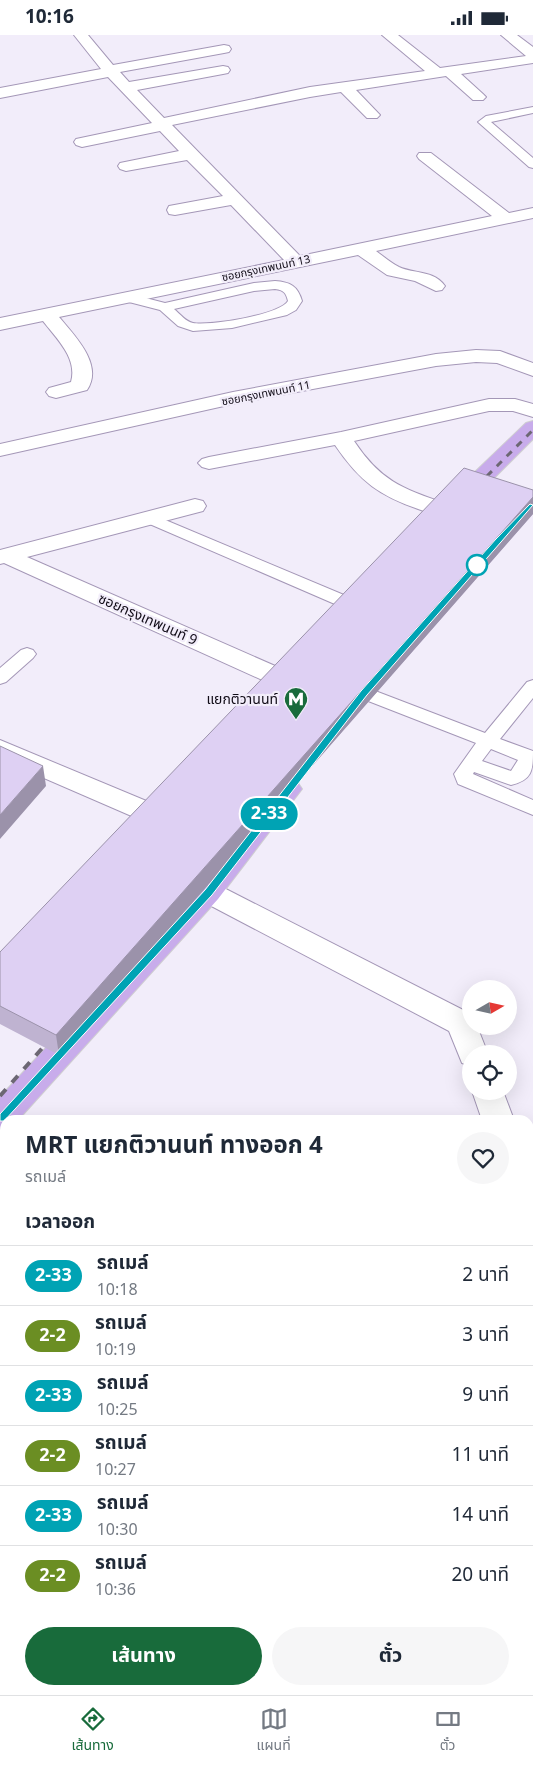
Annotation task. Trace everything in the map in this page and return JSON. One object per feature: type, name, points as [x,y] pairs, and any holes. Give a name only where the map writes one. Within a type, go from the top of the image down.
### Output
[{"type":"main road","points":[[438,519],[533,427]]},
{"type":"main road","points":[[339,627],[364,600]]},
{"type":"main road","points":[[358,700],[383,671]]},
{"type":"main road","points":[[3,1115],[208,893],[304,769]]},
{"type":"street","points":[[81,35],[110,71],[296,262]]},
{"type":"street","points":[[389,35],[478,97]]},
{"type":"street","points":[[508,35],[533,55]]},
{"type":"street","points":[[0,93],[224,49]]},
{"type":"street","points":[[82,142],[344,87],[533,59]]},
{"type":"street","points":[[126,87],[223,70]]},
{"type":"street","points":[[344,87],[372,115]]},
{"type":"street","points":[[126,166],[191,154]]},
{"type":"street","points":[[425,156],[505,218]]},
{"type":"street","points":[[176,210],[235,199]]},
{"type":"street","name":"ซอยกรุงเทพนนท์ 13","points":[[0,324],[533,213]]},
{"type":"street","points":[[362,249],[393,271],[421,277],[436,286]]},
{"type":"street","points":[[48,315],[79,358],[84,377],[80,386],[56,392]]},
{"type":"street","name":"ซอยกรุงเทพนนท์ 11","points":[[0,450],[232,399],[436,360],[476,356],[500,357],[533,370]]},
{"type":"street","points":[[209,463],[340,438],[489,405],[515,405],[533,411]]},
{"type":"street","points":[[340,438],[365,471],[377,482],[438,519]]},
{"type":"street","points":[[3,557],[195,506]]},
{"type":"street","name":"ซอยกรุงเทพนนท์ 9","points":[[3,557],[289,682]]},
{"type":"street","points":[[0,749],[159,817]]},
{"type":"street","points":[[208,893],[461,1023],[470,1045]]},
{"type":"street","points":[[490,1100],[496,1115]]},
{"type":"lane","points":[[533,110],[490,118],[484,122],[533,164]]},
{"type":"lane","points":[[130,298],[165,307],[254,287],[275,285],[286,286],[293,293],[295,301],[291,307],[282,312],[215,327],[197,328],[186,326],[165,307]]},
{"type":"lane","points":[[151,519],[364,600]]},
{"type":"lane","points":[[0,678],[27,654]]},
{"type":"lane","points":[[533,686],[463,773],[465,779],[533,808]]},
{"type":"lane","points":[[358,700],[487,741],[528,758],[528,762],[518,776],[511,779],[470,763]]},
{"type":"building","name":"แยกติวานนท์","points":[[464,468],[533,490],[533,497],[56,1035],[0,1006],[0,952]]},
{"type":"building","points":[[0,746],[43,766],[0,815]]},
{"type":"railway","points":[[477,486],[533,430]]},
{"type":"railway","points":[[0,1096],[53,1036]]},
{"type":"bus line","name":"2-33","points":[[3,1115],[208,893],[364,693],[498,541],[533,505]]},
{"type":"place","name":"แยกติวานนท์","points":[[296,720]]}]
